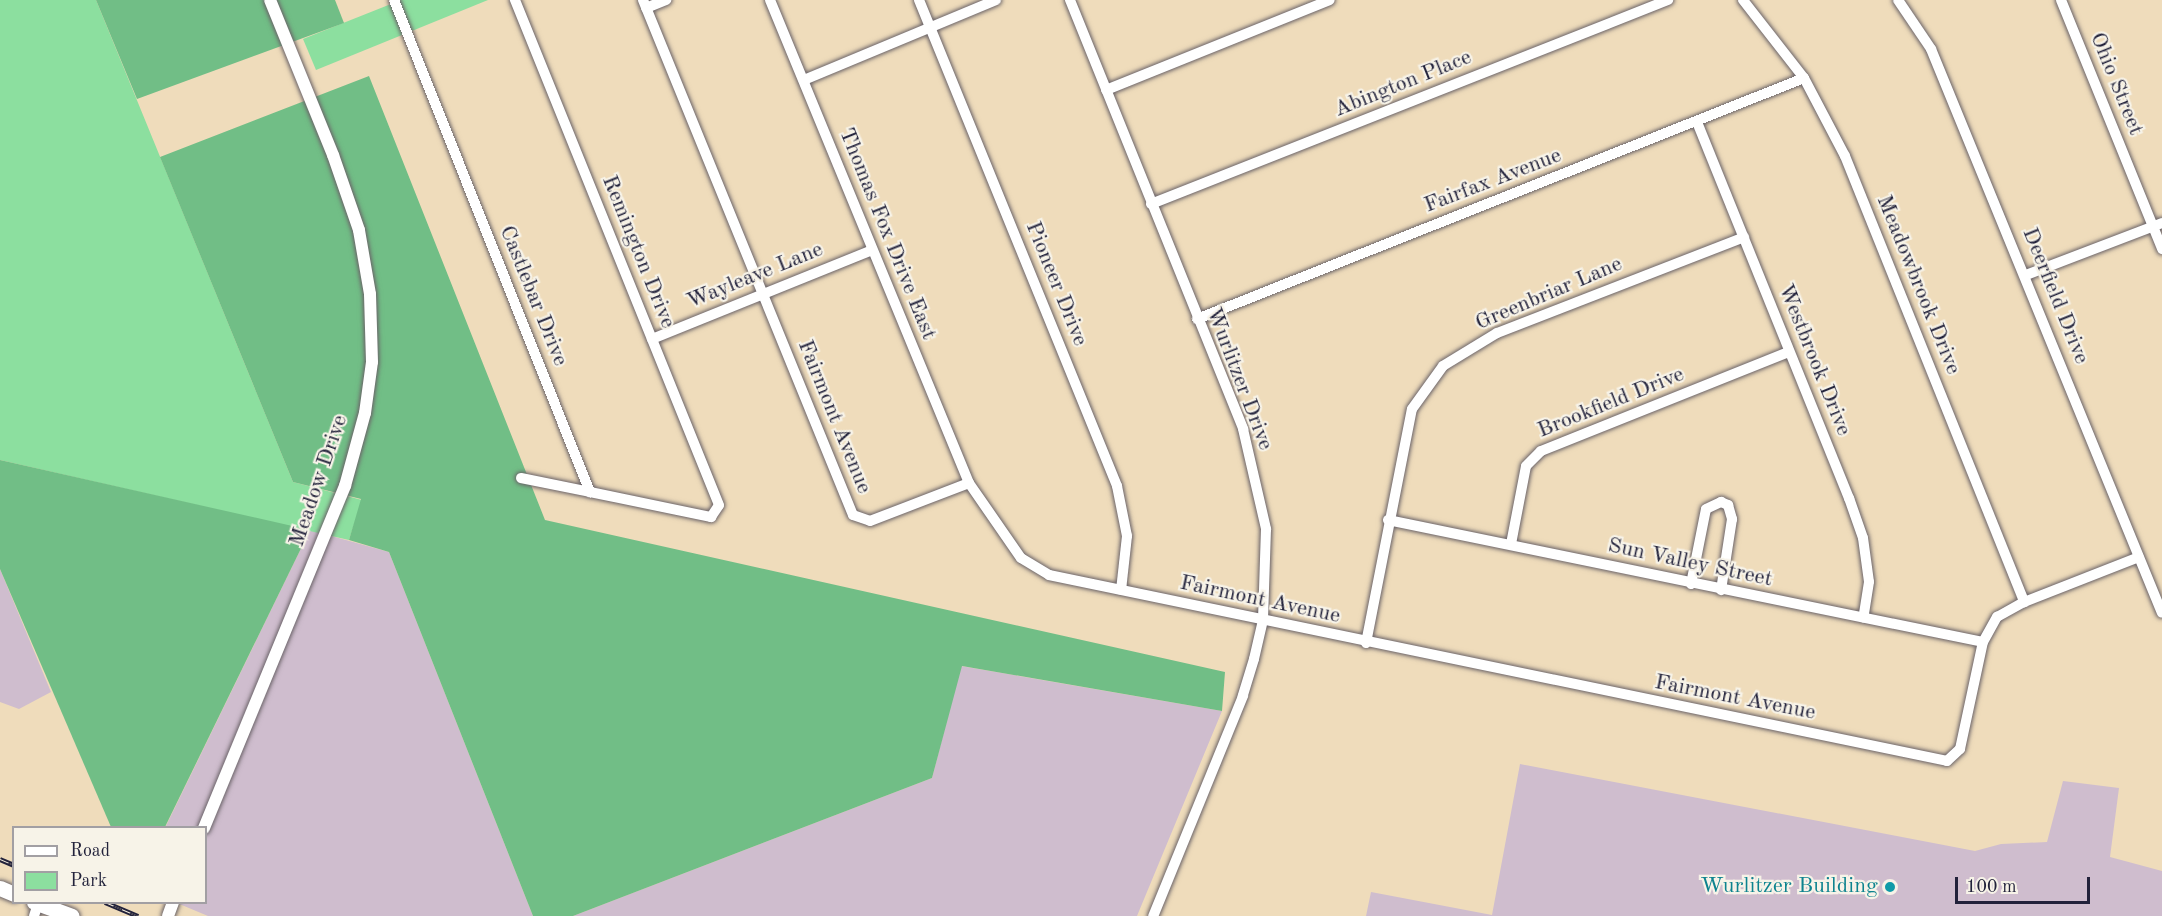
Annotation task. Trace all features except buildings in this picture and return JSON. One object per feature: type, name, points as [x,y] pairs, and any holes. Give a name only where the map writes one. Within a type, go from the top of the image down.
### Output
[{"type":"main road","points":[[35,908],[72,916]]},
{"type":"street","name":"Meadow Drive","points":[[205,826],[345,486],[363,424],[372,362],[370,294],[359,230],[337,165],[270,0]]},
{"type":"street","name":"Castlebar Drive","points":[[394,0],[590,492]]},
{"type":"street","name":"Remington Drive","points":[[514,0],[720,506],[711,517],[590,492]]},
{"type":"street","points":[[644,4],[666,0]]},
{"type":"street","name":"Thomas Fox Drive East","points":[[770,0],[969,483]]},
{"type":"street","name":"Pioneer Drive","points":[[919,0],[1116,486],[1127,536],[1121,590]]},
{"type":"street","points":[[804,80],[996,0]]},
{"type":"street","name":"Wurlitzer Drive","points":[[1070,0],[1243,429],[1266,529],[1263,620],[1243,696],[1153,916]]},
{"type":"street","points":[[1106,90],[1330,0]]},
{"type":"street","name":"Abington Place","points":[[1151,204],[1668,0]]},
{"type":"street","name":"Meadowbrook Drive","points":[[1743,0],[1804,78],[1845,156],[2024,602]]},
{"type":"street","name":"Deerfield Drive","points":[[1898,0],[1931,49],[2026,275],[2162,614]]},
{"type":"street","name":"Ohio Street","points":[[2061,0],[2158,225],[2162,249]]},
{"type":"street","name":"Fairmont Avenue","points":[[644,4],[853,515],[870,521],[969,483],[1021,558],[1049,575],[1366,643],[1947,761],[1960,749],[1983,642],[1997,617],[2024,602],[2139,557]]},
{"type":"street","name":"Fairfax Avenue","points":[[1197,319],[1804,78]]},
{"type":"street","name":"Westbrook Drive","points":[[1697,122],[1850,498],[1863,538],[1869,582],[1863,618]]},
{"type":"street","points":[[2026,275],[2158,225]]},
{"type":"street","name":"Greenbriar Lane","points":[[1366,643],[1388,520],[1412,409],[1443,366],[1497,333],[1744,237]]},
{"type":"street","name":"Wayleave Lane","points":[[652,339],[872,250]]},
{"type":"street","name":"Brookfield Drive","points":[[1511,544],[1526,466],[1541,451],[1789,352]]},
{"type":"street","points":[[521,478],[590,492]]},
{"type":"street","points":[[1691,584],[1707,509],[1721,502],[1728,505],[1732,519],[1720,590]]},
{"type":"street","name":"Sun Valley Street","points":[[1388,520],[1511,544],[1720,590],[1983,642]]},
{"type":"shaded area","points":[[310,530],[389,552],[533,916],[208,916],[179,904],[207,904],[207,826],[166,826]]},
{"type":"shaded area","points":[[0,569],[51,692],[19,709],[0,702]]},
{"type":"shaded area","points":[[961,666],[1222,711],[1137,916],[573,916],[932,778]]},
{"type":"shaded area","points":[[1520,764],[1975,851],[2001,844],[2047,842],[2063,781],[2119,788],[2110,857],[2162,871],[2162,916],[1366,916],[1371,892],[1492,915]]},
{"type":"green space","points":[[0,0],[96,0],[293,482],[362,500],[349,540],[0,460]]},
{"type":"green space","points":[[96,0],[335,0],[344,23],[137,99]]},
{"type":"green space","points":[[401,0],[488,0],[316,70],[303,39]]},
{"type":"green space","points":[[369,76],[545,520],[1225,672],[1222,711],[962,666],[932,778],[573,916],[533,916],[389,552],[349,540],[361,499],[293,482],[160,157]]},
{"type":"green space","points":[[0,460],[310,530],[165,826],[111,826],[0,569]]},
{"type":"railway","points":[[0,859],[12,864]]},
{"type":"railway","points":[[110,904],[138,916]]},
{"type":"place","name":"Wurlitzer Building","points":[[1890,887]]}]
